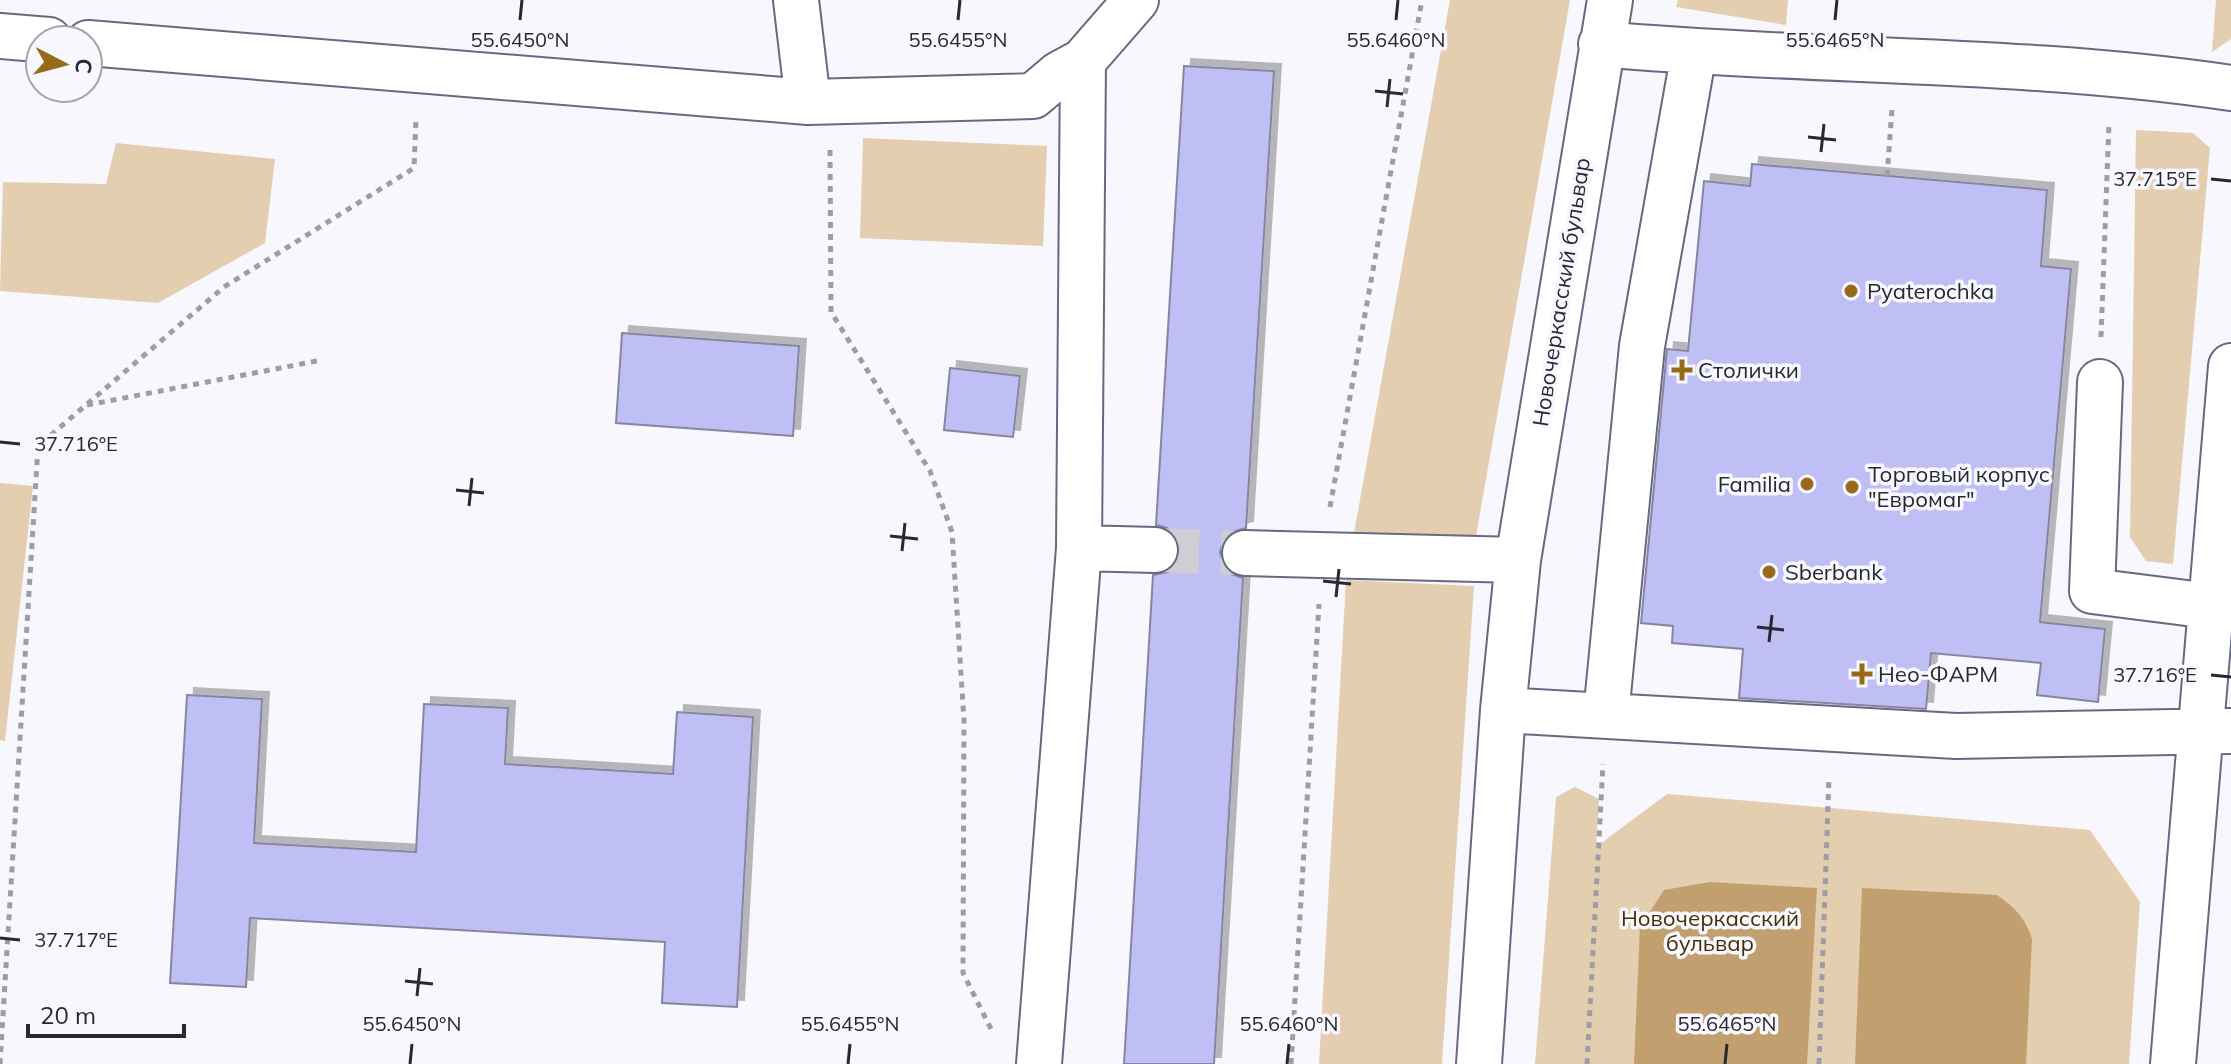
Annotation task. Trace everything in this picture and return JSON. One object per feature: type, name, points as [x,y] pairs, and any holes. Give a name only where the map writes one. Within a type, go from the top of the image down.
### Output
[{"type":"street","points":[[796,0],[818,101]]},
{"type":"street","points":[[104,44],[818,101],[1033,96],[1059,74],[1083,61],[1136,0]]},
{"type":"street","name":"Новочеркасский бульвар","points":[[1479,1064],[1503,710],[1518,560],[1610,0]]},
{"type":"street","points":[[0,36],[24,38]]},
{"type":"street","points":[[1601,44],[1694,52],[2111,73],[2231,88]]},
{"type":"street","points":[[1606,715],[1642,346],[1694,52]]},
{"type":"street","points":[[1039,1064],[1079,548],[1083,61]]},
{"type":"street","points":[[2173,1064],[2215,731],[2210,606],[2231,366]]},
{"type":"street","points":[[2100,382],[2092,591],[2210,606]]},
{"type":"street","points":[[1079,548],[1155,550]]},
{"type":"street","points":[[1245,553],[1518,560]]},
{"type":"street","points":[[1503,710],[1956,736],[2215,731]]},
{"type":"path","points":[[1887,176],[1896,61]]},
{"type":"path","points":[[0,1064],[38,446],[224,287],[414,168],[418,70]]},
{"type":"path","points":[[2100,382],[2111,73]]},
{"type":"path","points":[[818,101],[831,312],[930,471],[952,532],[964,721],[963,973],[995,1038]]},
{"type":"path","points":[[86,405],[317,361]]},
{"type":"path","points":[[1587,1064],[1606,715]]},
{"type":"path","points":[[1819,1064],[1831,729]]},
{"type":"path","points":[[0,962],[6,977]]},
{"type":"green space","points":[[1450,0],[1570,0],[1476,536],[1354,533]]},
{"type":"green space","points":[[1678,0],[1788,0],[1786,25],[1676,7]]},
{"type":"green space","points":[[2216,0],[2231,0],[2231,39],[2212,52]]},
{"type":"green space","points":[[2136,130],[2193,133],[2210,148],[2173,564],[2146,561],[2130,537]]},
{"type":"green space","points":[[863,138],[1047,146],[1043,246],[860,238]]},
{"type":"green space","points":[[116,143],[275,159],[265,243],[158,303],[0,291],[3,182],[106,184]]},
{"type":"green space","points":[[0,483],[33,486],[5,741],[0,740]]},
{"type":"green space","points":[[1346,580],[1474,586],[1442,1064],[1319,1064]]},
{"type":"green space","name":"Новочеркасский бульвар","points":[[1575,787],[1599,799],[1596,847],[1667,794],[2090,830],[2140,902],[2129,1064],[1535,1064],[1556,797]]},
{"type":"shaded area","points":[[1710,882],[1817,888],[1807,1064],[1634,1064],[1640,927],[1664,890]]},
{"type":"shaded area","points":[[1862,888],[1997,895],[2019,914],[2032,939],[2026,1064],[1855,1064]]},
{"type":"building","points":[[1184,66],[1274,71],[1246,528],[1232,532],[1224,539],[1220,552],[1224,566],[1231,574],[1243,578],[1214,1064],[1124,1064],[1153,575],[1168,572],[1176,564],[1180,551],[1177,537],[1167,528],[1156,525]]},
{"type":"building","name":"Торговый корпус \"Евромаг\"","points":[[1752,164],[2047,190],[2041,266],[2071,269],[2040,622],[2105,629],[2098,702],[2037,695],[2041,663],[1931,653],[1926,709],[1739,698],[1743,649],[1672,643],[1673,626],[1641,623],[1667,349],[1688,351],[1704,181],[1750,186]]},
{"type":"building","points":[[622,333],[799,346],[793,436],[616,423]]},
{"type":"building","points":[[950,368],[1020,376],[1013,437],[944,430]]},
{"type":"building","points":[[187,695],[262,699],[254,843],[416,852],[424,704],[508,708],[505,764],[673,774],[677,712],[753,717],[737,1007],[662,1003],[665,942],[250,918],[246,987],[170,983]]},
{"type":"tunnel","points":[[1155,550],[1245,553]]},
{"type":"place","name":"Pyaterochka","points":[[1851,291]]},
{"type":"place","name":"Столички","points":[[1682,370]]},
{"type":"place","name":"Familia","points":[[1807,484]]},
{"type":"place","name":"Торговый корпус \"Евромаг\"","points":[[1852,487]]},
{"type":"place","name":"Sberbank","points":[[1769,572]]},
{"type":"place","name":"Нео-ФАРМ","points":[[1862,674]]}]
